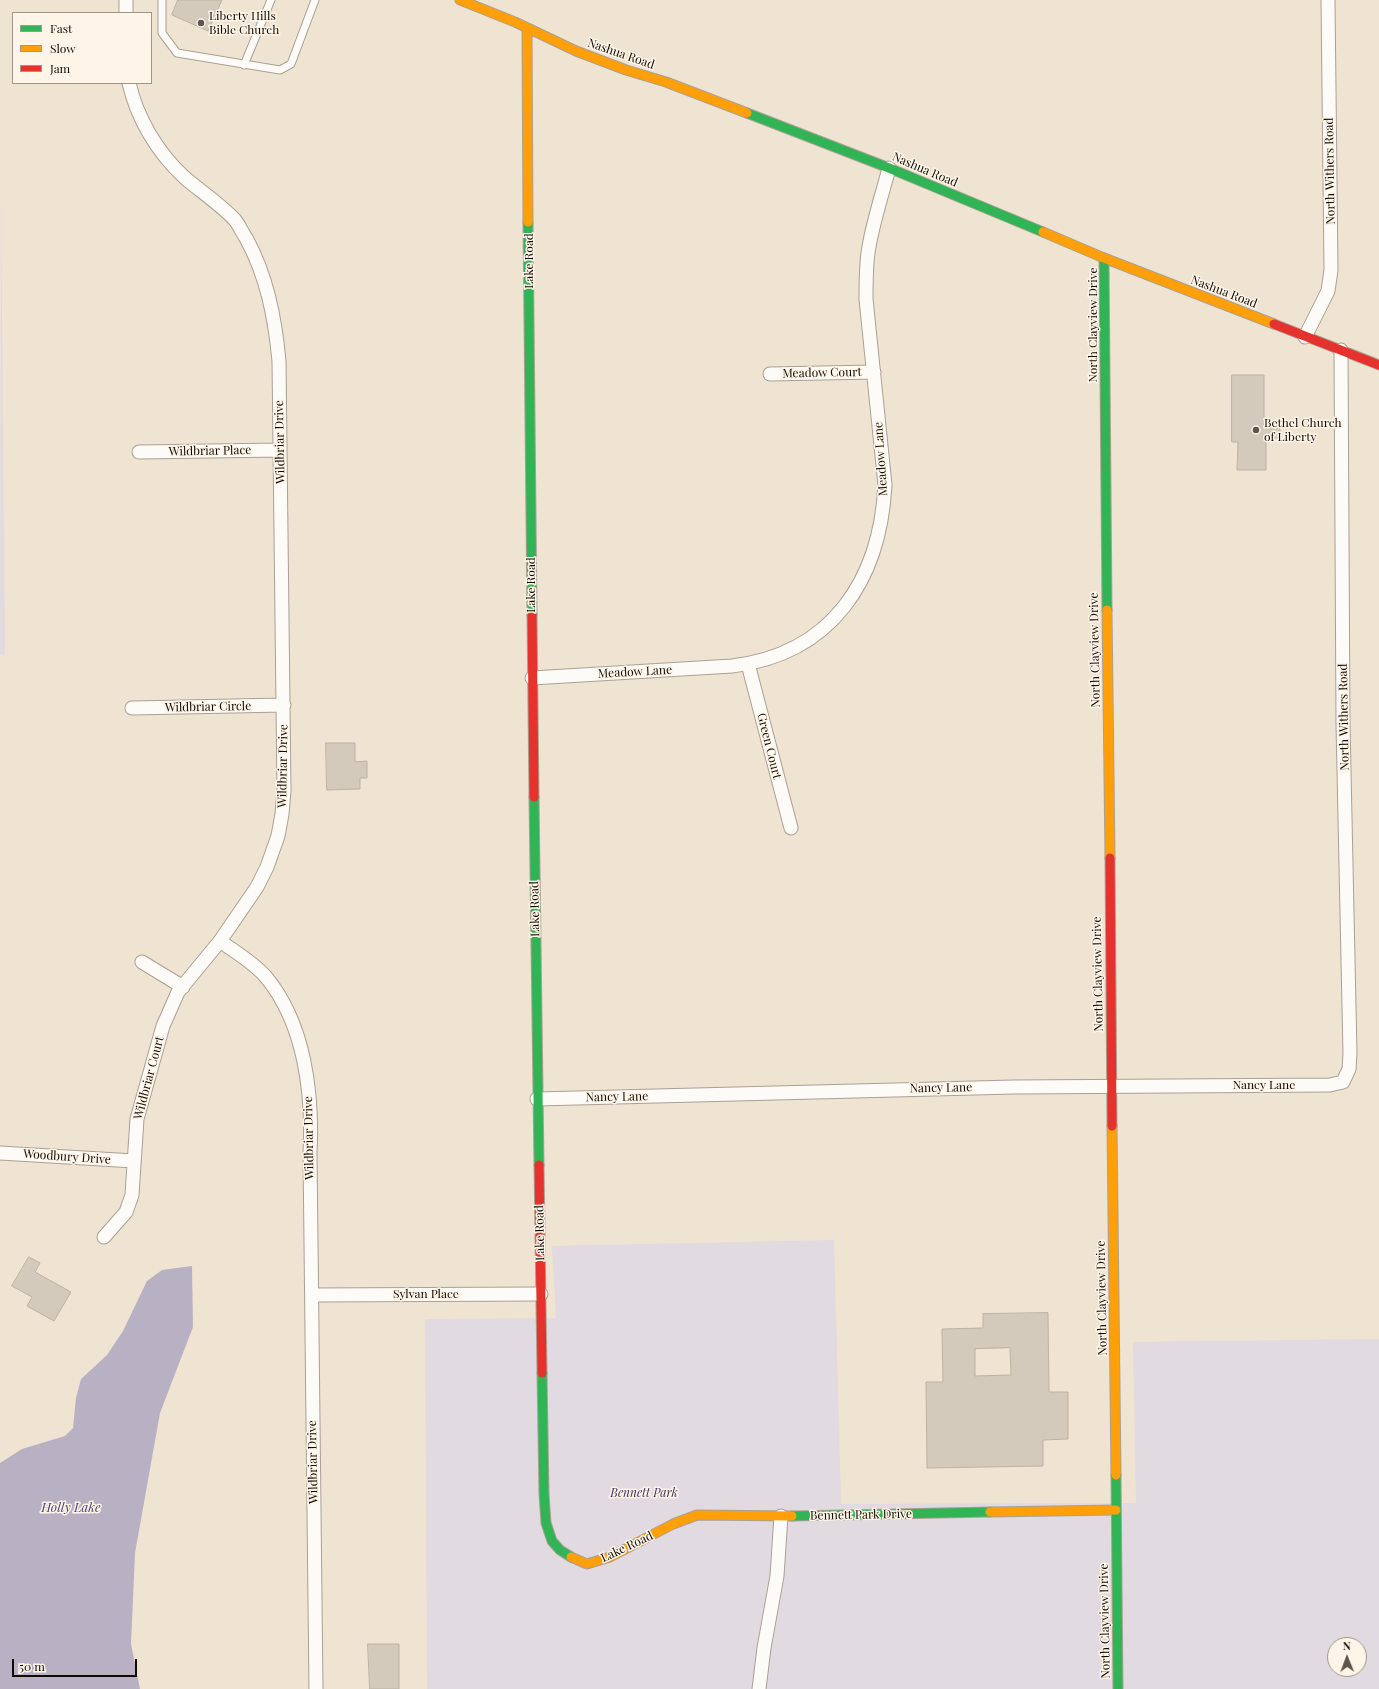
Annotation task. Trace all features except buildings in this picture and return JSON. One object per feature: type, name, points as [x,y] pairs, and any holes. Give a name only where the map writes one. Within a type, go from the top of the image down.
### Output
[{"type":"street","points":[[126,0],[126,12]]},
{"type":"street","name":"Nashua Road","points":[[460,0],[475,3],[576,51],[626,70],[666,82],[890,168],[1104,258],[1379,365]]},
{"type":"street","name":"North Withers Road","points":[[1305,337],[1328,291],[1331,270],[1328,0]]},
{"type":"street","name":"Lake Road","points":[[527,28],[537,1098],[546,1523],[552,1541],[560,1550],[570,1557],[587,1564],[610,1557],[673,1524],[697,1516],[781,1516]]},
{"type":"street","name":"Wildbriar Drive","points":[[129,84],[137,108],[156,144],[183,176],[236,220],[260,268],[270,301],[276,330],[279,361],[284,705],[284,791],[282,814],[278,836],[267,867],[256,887],[220,941],[258,969],[279,994],[294,1028],[300,1048],[308,1090],[310,1110],[316,1689]]},
{"type":"street","name":"Meadow Lane","points":[[532,678],[748,664],[770,659],[810,639],[827,626],[842,610],[855,592],[866,572],[875,549],[881,524],[885,485],[866,299],[866,276],[872,229],[890,168]]},
{"type":"street","name":"North Clayview Drive","points":[[1104,258],[1118,1689]]},
{"type":"street","name":"North Withers Road","points":[[1341,350],[1343,724],[1350,1054],[1349,1069],[1343,1082]]},
{"type":"street","name":"Meadow Court","points":[[770,374],[874,372]]},
{"type":"street","name":"Wildbriar Place","points":[[139,452],[280,450]]},
{"type":"street","name":"Green Court","points":[[748,664],[791,828]]},
{"type":"street","name":"Wildbriar Circle","points":[[132,708],[284,705]]},
{"type":"street","name":"Wildbriar Court","points":[[104,1237],[126,1212],[132,1195],[137,1119],[163,1026],[178,992],[220,941]]},
{"type":"street","points":[[142,962],[183,987]]},
{"type":"street","name":"Nancy Lane","points":[[537,1098],[1014,1087],[1330,1085],[1343,1082]]},
{"type":"street","name":"Woodbury Drive","points":[[0,1153],[134,1161]]},
{"type":"street","name":"Sylvan Place","points":[[312,1295],[541,1294]]},
{"type":"street","name":"Bennett Park Drive","points":[[781,1516],[1116,1510]]},
{"type":"street","points":[[759,1689],[764,1648],[777,1576],[781,1516]]},
{"type":"lane","points":[[162,0],[162,33],[177,53],[280,70],[291,64],[315,0]]},
{"type":"lane","points":[[244,65],[271,0]]},
{"type":"green space","points":[[1,200],[5,655],[0,654]]},
{"type":"green space","name":"Bennett Park","points":[[834,1240],[841,1504],[1136,1503],[1133,1342],[1379,1339],[1379,1689],[427,1689],[425,1319],[556,1318],[552,1246]]},
{"type":"water","name":"Holly Lake","points":[[192,1266],[193,1327],[160,1413],[135,1553],[131,1644],[140,1689],[0,1689],[0,1463],[22,1449],[65,1436],[73,1428],[76,1398],[81,1379],[107,1355],[123,1331],[147,1281],[162,1270]]},
{"type":"traffic: fast","points":[[747,113],[889,168],[1043,232]]},
{"type":"traffic: fast","points":[[528,222],[532,615]]},
{"type":"traffic: fast","points":[[1104,258],[1107,610]]},
{"type":"traffic: fast","points":[[534,797],[539,1165]]},
{"type":"traffic: fast","points":[[542,1373],[544,1494],[546,1523],[552,1541],[560,1550],[571,1557]]},
{"type":"traffic: fast","points":[[1116,1475],[1118,1689]]},
{"type":"traffic: fast","points":[[792,1516],[990,1512]]},
{"type":"traffic: slow","points":[[460,0],[515,22],[576,51],[626,70],[666,82],[747,113]]},
{"type":"traffic: slow","points":[[527,28],[528,222]]},
{"type":"traffic: slow","points":[[1043,232],[1104,258],[1274,324]]},
{"type":"traffic: slow","points":[[1107,610],[1110,858]]},
{"type":"traffic: slow","points":[[1112,1126],[1116,1475]]},
{"type":"traffic: slow","points":[[990,1512],[1116,1510]]},
{"type":"traffic: slow","points":[[571,1557],[587,1564],[610,1557],[673,1524],[697,1515],[792,1516]]},
{"type":"traffic: jam","points":[[1274,324],[1379,365]]},
{"type":"traffic: jam","points":[[532,615],[534,797]]},
{"type":"traffic: jam","points":[[1110,858],[1112,1126]]},
{"type":"traffic: jam","points":[[539,1165],[542,1373]]},
{"type":"place","name":"Liberty Hills Bible Church","points":[[201,23]]},
{"type":"place","name":"Bethel Church of Liberty","points":[[1256,430]]}]
